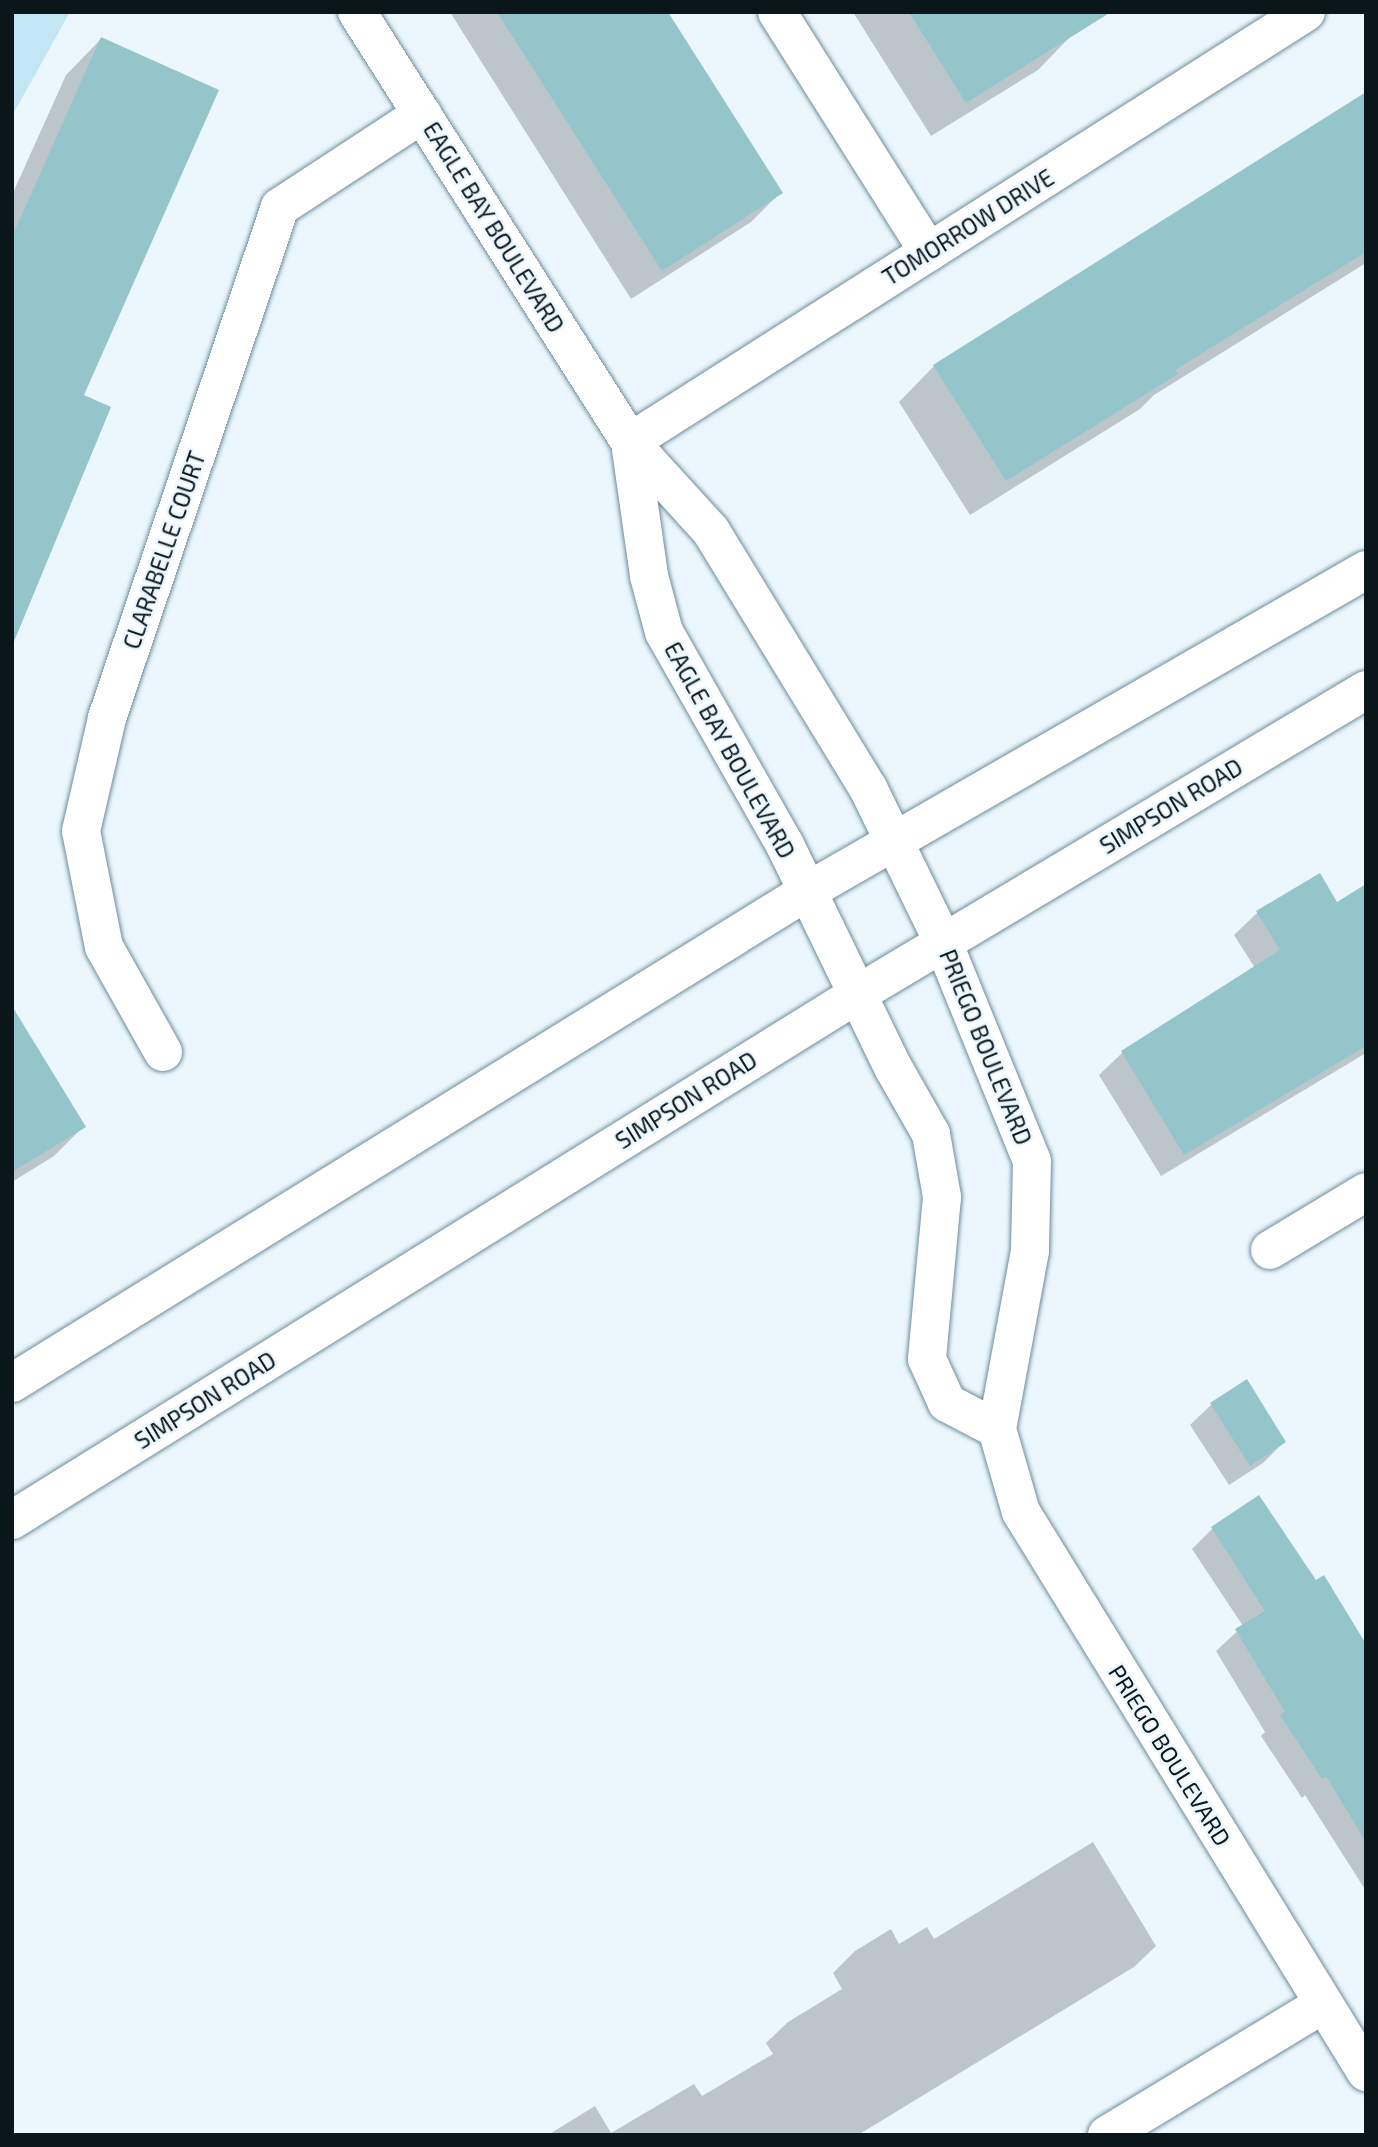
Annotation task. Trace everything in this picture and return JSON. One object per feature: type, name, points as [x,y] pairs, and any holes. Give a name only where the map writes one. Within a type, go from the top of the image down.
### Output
[{"type":"street","name":"EAGLE BAY BOULEVARD","points":[[357,12],[630,442],[711,531],[868,788],[894,841]]},
{"type":"street","points":[[777,12],[929,252]]},
{"type":"street","name":"TOMORROW DRIVE","points":[[630,442],[1306,12]]},
{"type":"street","name":"CLARABELLE COURT","points":[[163,1052],[104,947],[81,831],[107,718],[280,207],[422,114]]},
{"type":"street","name":"EAGLE BAY BOULEVARD","points":[[630,442],[649,576],[664,632],[785,845],[806,892]]},
{"type":"street","points":[[12,1383],[806,892],[1366,570]]},
{"type":"street","name":"SIMPSON ROAD","points":[[12,1520],[856,995],[1366,690]]},
{"type":"street","name":"PRIEGO BOULEVARD","points":[[894,841],[943,942],[1032,1161],[1030,1251],[997,1429],[1021,1513],[1366,2072]]},
{"type":"street","points":[[806,892],[856,995],[931,1134],[942,1198],[927,1359],[947,1403],[997,1429]]},
{"type":"street","points":[[1270,1250],[1366,1192]]},
{"type":"street","points":[[1107,2135],[1323,2004]]},
{"type":"shaded area","points":[[12,12],[70,12],[12,116]]},
{"type":"building","points":[[497,12],[668,12],[783,193],[662,271]]},
{"type":"building","points":[[909,12],[1111,12],[966,103]]},
{"type":"building","points":[[101,37],[219,90],[84,395],[111,407],[13,644],[12,237]]},
{"type":"building","points":[[1366,92],[1366,252],[1175,370],[1178,374],[1006,481],[933,365]]},
{"type":"building","points":[[1320,873],[1337,902],[1366,884],[1366,1046],[1184,1155],[1121,1051],[1280,950],[1256,911]]},
{"type":"building","points":[[12,1006],[86,1127],[12,1172]]},
{"type":"building","points":[[1247,1379],[1286,1442],[1250,1466],[1210,1403]]},
{"type":"building","points":[[1259,1495],[1316,1580],[1324,1575],[1366,1644],[1366,1842],[1326,1776],[1322,1779],[1280,1715],[1285,1712],[1235,1629],[1265,1611],[1211,1527]]}]
